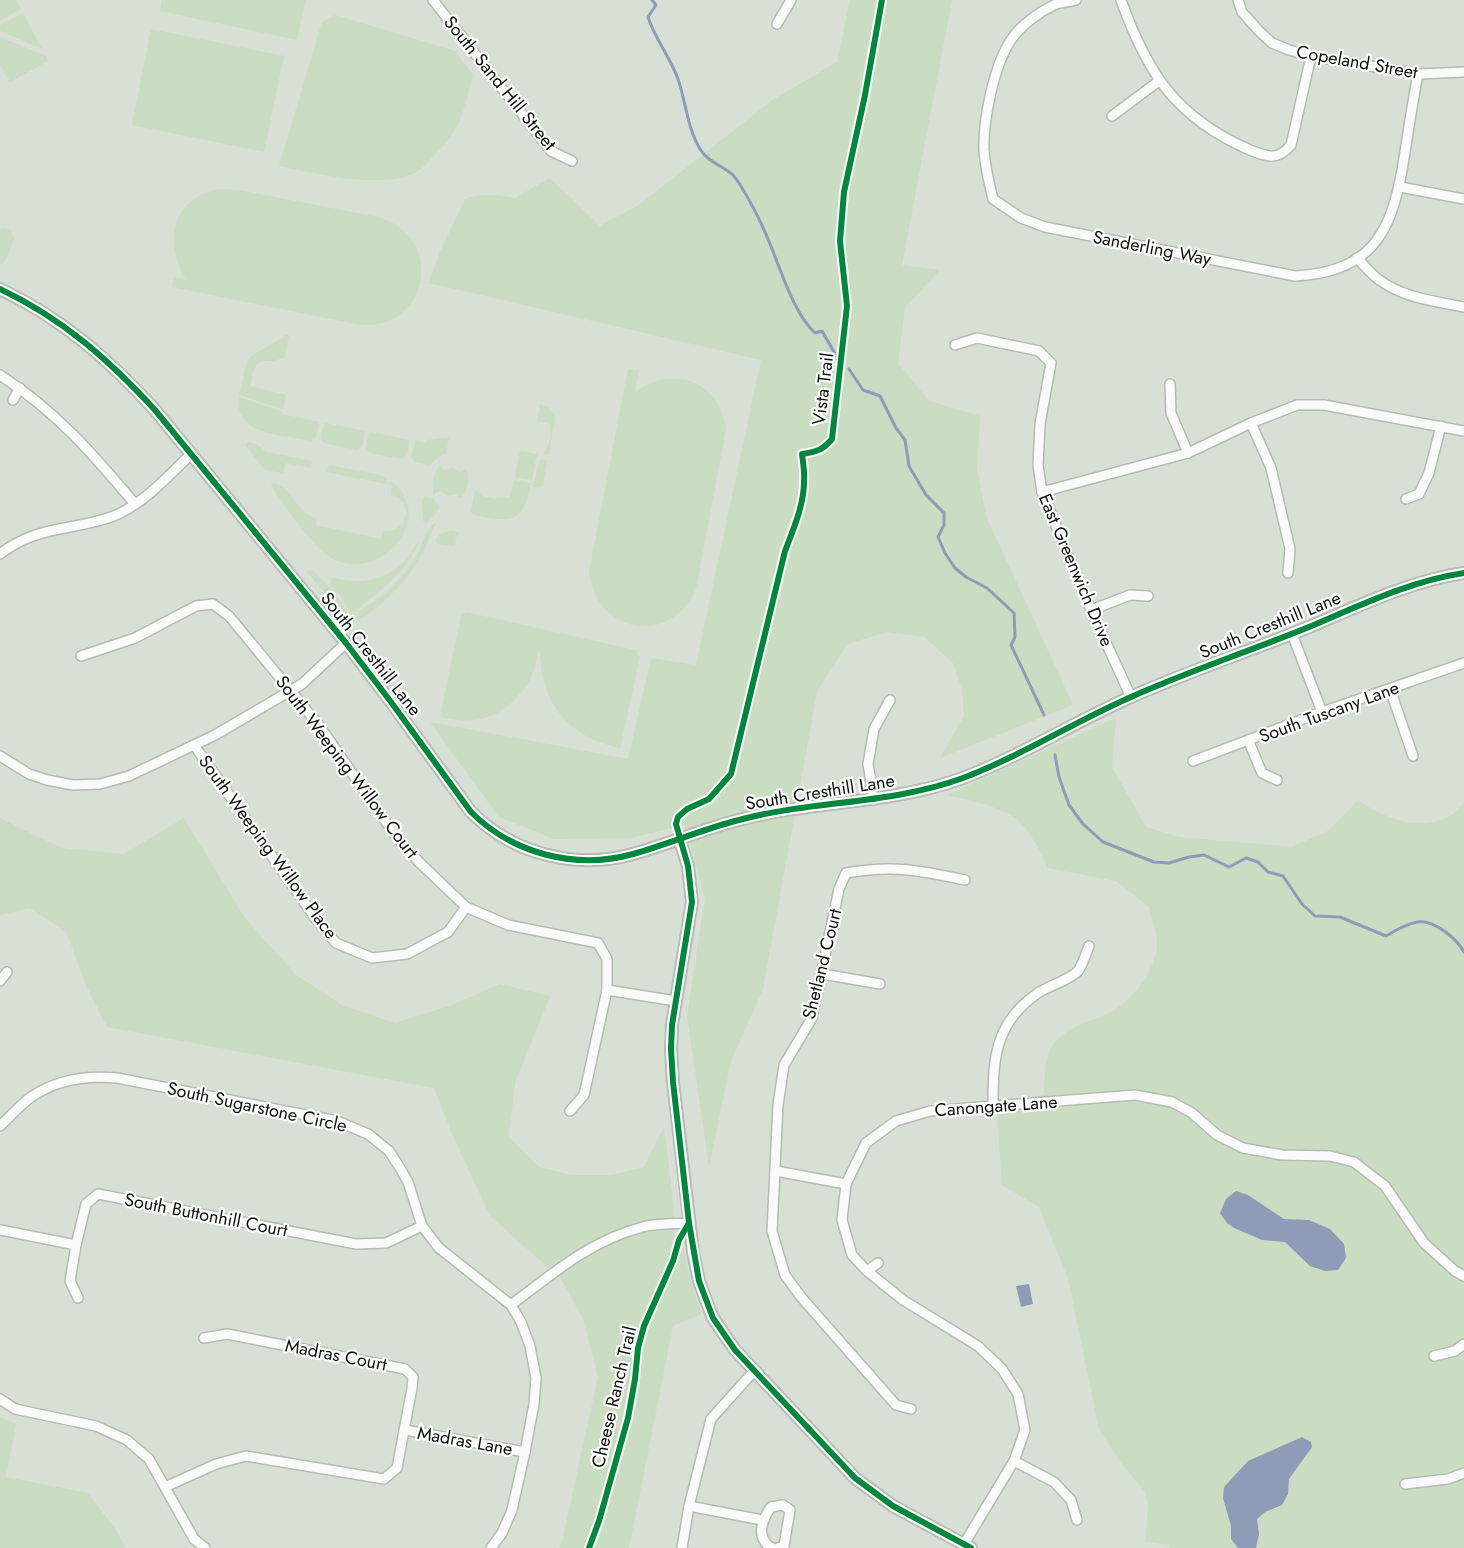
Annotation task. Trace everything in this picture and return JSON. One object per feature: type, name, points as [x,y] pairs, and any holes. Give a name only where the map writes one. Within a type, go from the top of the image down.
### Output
[{"type":"street","name":"South Sand Hill Street","points":[[433,0],[551,151],[572,161]]},
{"type":"street","points":[[777,24],[790,0]]},
{"type":"street","name":"Sanderling Way","points":[[1076,0],[1053,3],[1023,26],[1012,38],[994,78],[984,147],[986,174],[993,200],[1021,218],[1045,227],[1295,276],[1331,271],[1358,258],[1371,248],[1382,235],[1392,216],[1400,187],[1418,74]]},
{"type":"street","points":[[1121,0],[1145,59],[1171,97],[1190,115],[1230,141],[1257,153],[1274,157],[1284,153],[1291,145],[1311,56]]},
{"type":"street","name":"Copeland Street","points":[[1238,0],[1242,12],[1272,43],[1311,56],[1418,74],[1464,72]]},
{"type":"street","points":[[1112,116],[1159,81]]},
{"type":"street","points":[[1400,187],[1464,199]]},
{"type":"street","points":[[1358,258],[1377,278],[1395,290],[1413,297],[1464,307]]},
{"type":"street","name":"South Cresthill Lane","points":[[0,289],[56,320],[91,346],[155,410],[346,643],[392,702],[471,812],[498,836],[532,851],[568,859],[588,860],[632,854],[679,838],[766,814],[874,800],[925,790],[963,777],[1131,697],[1426,581],[1464,573]]},
{"type":"street","name":"East Greenwich Drive","points":[[955,345],[977,338],[1039,351],[1051,363],[1040,424],[1038,465],[1042,492],[1091,610],[1131,697]]},
{"type":"street","points":[[0,375],[43,405],[76,435],[135,504]]},
{"type":"street","points":[[1170,384],[1171,413],[1188,453]]},
{"type":"street","points":[[13,400],[20,388]]},
{"type":"street","points":[[1042,492],[1188,453],[1251,423],[1297,405],[1315,405],[1464,431]]},
{"type":"street","points":[[1251,423],[1271,468],[1290,549],[1288,573]]},
{"type":"street","points":[[1406,499],[1419,494],[1429,473],[1441,426]]},
{"type":"street","points":[[0,554],[16,543],[42,531],[110,518],[135,504],[191,454]]},
{"type":"street","points":[[1091,610],[1130,595],[1148,596]]},
{"type":"street","name":"South Weeping Willow Court","points":[[81,656],[135,638],[196,606],[213,604],[228,616],[318,724],[395,835],[419,862],[466,907],[508,925],[598,944],[608,959],[607,990],[584,1095],[570,1111]]},
{"type":"street","points":[[1292,634],[1322,712]]},
{"type":"street","points":[[0,756],[29,774],[73,785],[100,784],[129,776],[194,745],[291,691],[302,684],[346,643]]},
{"type":"street","name":"South Tuscany Lane","points":[[1193,761],[1249,742],[1322,712],[1464,663]]},
{"type":"street","points":[[1390,689],[1413,756]]},
{"type":"street","points":[[874,800],[868,764],[874,729],[890,700]]},
{"type":"street","points":[[1249,742],[1262,773],[1277,780]]},
{"type":"street","name":"South Weeping Willow Place","points":[[194,745],[316,919],[336,943],[372,958],[407,954],[448,932],[466,907]]},
{"type":"street","points":[[679,838],[688,866],[692,902],[676,1001],[671,1049],[672,1071],[699,1281],[710,1310],[735,1350],[855,1478],[893,1506],[967,1546]]},
{"type":"street","name":"Shetland Court","points":[[911,1409],[896,1405],[801,1297],[785,1275],[772,1231],[778,1105],[784,1065],[812,1018],[839,889],[846,873],[877,868],[914,869],[965,880]]},
{"type":"street","points":[[993,1107],[995,1057],[1004,1030],[1018,1009],[1038,993],[1078,971],[1089,946]]},
{"type":"street","points":[[0,981],[8,972]]},
{"type":"street","points":[[823,974],[880,984]]},
{"type":"street","points":[[607,990],[676,1001]]},
{"type":"street","name":"South Sugarstone Circle","points":[[0,1126],[30,1098],[49,1087],[85,1077],[117,1078],[338,1121],[368,1134],[389,1151],[408,1182],[422,1226],[439,1248],[511,1305],[521,1322],[530,1346],[534,1364],[534,1404],[525,1452],[512,1510],[502,1533],[491,1548]]},
{"type":"street","name":"Canongate Lane","points":[[967,1546],[1014,1461],[1025,1430],[1018,1394],[1002,1369],[978,1346],[903,1300],[867,1271],[852,1255],[842,1220],[846,1184],[866,1143],[896,1121],[930,1111],[1135,1095],[1155,1097],[1172,1102],[1192,1113],[1217,1135],[1243,1148],[1282,1155],[1330,1156],[1354,1162],[1384,1186],[1424,1243],[1455,1271],[1464,1276]]},
{"type":"street","points":[[776,1171],[846,1184]]},
{"type":"street","name":"South Buttonhill Court","points":[[78,1298],[70,1281],[76,1245],[86,1204],[98,1194],[356,1244],[386,1243],[422,1226]]},
{"type":"street","points":[[511,1305],[568,1261],[598,1242],[644,1226],[690,1224]]},
{"type":"street","points":[[0,1230],[76,1245]]},
{"type":"street","points":[[867,1271],[879,1263]]},
{"type":"street","name":"Madras Court","points":[[204,1338],[227,1334],[405,1369],[413,1377],[405,1430]]},
{"type":"street","points":[[1434,1356],[1455,1352],[1464,1344]]},
{"type":"street","points":[[682,1548],[689,1506],[711,1419],[754,1371]]},
{"type":"street","points":[[0,1399],[15,1409],[96,1426],[127,1440],[149,1459],[194,1539],[205,1548]]},
{"type":"street","points":[[165,1487],[216,1464],[246,1456],[384,1479],[397,1468],[405,1430]]},
{"type":"street","name":"Madras Lane","points":[[405,1430],[525,1452]]},
{"type":"street","points":[[1014,1461],[1054,1482],[1071,1500],[1077,1520]]},
{"type":"street","points":[[1405,1484],[1448,1479],[1464,1473]]},
{"type":"street","points":[[772,1548],[765,1544],[762,1520],[771,1507],[783,1505],[790,1510],[784,1546],[778,1548]]},
{"type":"street","points":[[689,1506],[762,1520]]},
{"type":"green space","points":[[0,0],[16,0],[21,9],[0,20]]},
{"type":"green space","points":[[162,0],[306,0],[297,40],[160,11]]},
{"type":"green space","points":[[850,0],[952,0],[902,265],[940,270],[905,307],[898,363],[929,401],[980,416],[977,468],[986,516],[1073,705],[940,758],[964,716],[962,690],[953,663],[924,637],[887,632],[847,644],[817,692],[763,989],[731,1061],[709,1166],[687,1016],[705,898],[685,825],[630,838],[554,839],[499,817],[430,722],[628,759],[651,658],[696,665],[761,360],[429,283],[439,254],[465,199],[490,195],[515,198],[550,178],[600,226],[639,205],[771,101],[837,62]]},
{"type":"green space","points":[[23,13],[42,49],[0,31],[0,25]]},
{"type":"green space","points":[[335,15],[455,51],[473,75],[462,115],[454,131],[428,162],[412,174],[398,178],[365,180],[328,176],[279,166],[322,22]]},
{"type":"green space","points":[[151,29],[284,56],[264,152],[132,125]]},
{"type":"green space","points":[[0,37],[46,56],[48,61],[10,82],[0,65]]},
{"type":"green space","points":[[220,189],[239,190],[378,217],[400,228],[414,244],[421,263],[420,282],[413,300],[400,315],[380,323],[356,324],[172,287],[174,278],[186,279],[175,250],[176,223],[182,211],[191,201]]},
{"type":"green space","points":[[0,229],[11,230],[14,239],[4,263],[0,264]]},
{"type":"green space","points":[[289,335],[285,357],[257,364],[250,386],[286,395],[283,410],[239,395],[246,364],[250,357]]},
{"type":"green space","points":[[628,369],[639,371],[635,392],[664,379],[692,382],[705,389],[715,399],[722,412],[726,429],[696,589],[685,607],[670,620],[653,625],[636,626],[619,620],[605,609],[595,593],[589,572]]},
{"type":"green space","points":[[239,397],[282,411],[282,414],[319,422],[316,437],[311,441],[275,435],[252,426],[239,410]]},
{"type":"green space","points":[[540,404],[549,407],[555,417],[549,455],[544,454],[551,438],[550,424],[537,421]]},
{"type":"green space","points":[[324,423],[365,431],[362,446],[357,450],[324,443],[321,438]]},
{"type":"green space","points":[[369,432],[410,440],[407,455],[402,459],[369,453],[366,447]]},
{"type":"green space","points":[[449,437],[446,454],[437,458],[430,465],[415,462],[411,457],[415,441],[426,443],[427,440]]},
{"type":"green space","points":[[248,442],[256,444],[267,452],[312,461],[311,468],[286,463],[283,473],[265,470],[245,445]]},
{"type":"green space","points":[[520,451],[537,454],[532,480],[515,477]]},
{"type":"green space","points":[[542,459],[547,460],[543,485],[539,488],[533,487],[539,462]]},
{"type":"green space","points":[[329,465],[380,475],[387,478],[387,481],[386,484],[327,472]]},
{"type":"green space","points":[[440,465],[444,470],[453,468],[459,473],[466,469],[467,485],[460,499],[456,494],[447,496],[441,491],[433,494],[434,475]]},
{"type":"green space","points":[[514,480],[531,483],[524,507],[519,513],[505,519],[473,515],[471,511],[475,489],[482,496],[496,499],[497,496],[510,498]]},
{"type":"green space","points":[[393,482],[405,497],[409,513],[406,529],[397,543],[384,555],[369,562],[351,564],[333,559],[317,546],[271,485],[273,483],[286,489],[303,511],[317,518],[316,525],[381,539],[383,531],[391,531],[402,523],[406,510],[399,498],[391,495],[392,485],[388,484]]},
{"type":"green space","points":[[425,497],[434,499],[439,507],[426,523],[423,521],[422,499]]},
{"type":"green space","points":[[436,523],[417,563],[402,582],[375,609],[356,621],[354,619],[360,612],[387,592],[401,578],[416,557],[428,531]]},
{"type":"green space","points":[[452,530],[460,533],[455,539],[455,546],[437,544],[436,540],[440,534]]},
{"type":"green space","points":[[420,540],[399,572],[351,614],[330,584],[332,577],[362,581],[382,576],[407,559]]},
{"type":"green space","points":[[311,569],[334,591],[351,617],[349,621],[307,572]]},
{"type":"green space","points":[[466,612],[635,650],[640,657],[620,748],[601,743],[585,735],[571,726],[560,714],[551,701],[545,685],[540,649],[528,683],[519,695],[500,712],[479,719],[467,720],[440,717],[461,615]]},
{"type":"green space","points":[[1116,718],[1112,767],[1146,827],[1179,837],[1292,847],[1328,831],[1358,801],[1400,821],[1423,824],[1449,817],[1464,803],[1464,1548],[1170,1548],[1170,1545],[1145,1542],[1148,1507],[1145,1492],[1121,1463],[1099,1429],[1068,1278],[1039,1207],[1002,1185],[997,1116],[1044,1094],[1048,1056],[1059,1038],[1073,1028],[1113,1011],[1135,992],[1147,975],[1155,957],[1156,933],[1149,907],[1116,881],[1048,868],[1030,834],[1014,817],[990,806],[947,795]]},
{"type":"green space","points":[[0,818],[61,848],[124,854],[184,818],[244,917],[296,975],[342,1005],[395,1023],[452,1005],[500,984],[550,996],[515,1083],[509,1137],[539,1167],[571,1175],[612,1175],[644,1167],[664,1127],[674,1208],[674,1234],[681,1235],[692,1288],[702,1314],[673,1326],[629,1548],[559,1548],[598,1377],[583,1319],[561,1279],[490,1216],[453,1136],[434,1088],[107,1027],[85,983],[67,933],[30,908],[0,915]]},
{"type":"green space","points":[[0,1417],[16,1424],[6,1477],[88,1493],[126,1548],[0,1548]]},
{"type":"water","points":[[1236,1191],[1248,1195],[1284,1219],[1309,1220],[1330,1229],[1344,1244],[1346,1258],[1338,1270],[1325,1271],[1310,1266],[1285,1242],[1262,1240],[1227,1223],[1220,1213],[1226,1199]]},
{"type":"water","points":[[1029,1284],[1033,1304],[1021,1307],[1016,1286]]},
{"type":"water","points":[[1302,1437],[1311,1442],[1312,1447],[1289,1479],[1288,1494],[1282,1505],[1265,1512],[1257,1519],[1259,1534],[1256,1548],[1238,1548],[1231,1539],[1231,1526],[1223,1498],[1224,1487],[1248,1461]]},
{"type":"waterway","points":[[652,0],[656,5],[648,17],[678,79],[689,123],[700,149],[707,157],[732,174],[740,185],[762,225],[799,312],[815,333],[822,331],[837,357]]},
{"type":"waterway","points":[[849,369],[863,390],[880,396],[896,428],[905,440],[909,466],[926,495],[944,513],[944,525],[938,537],[955,568],[966,577],[987,588],[1014,613],[1015,637],[1011,645],[1044,715]]},
{"type":"waterway","points":[[1055,755],[1059,777],[1069,805],[1083,824],[1103,842],[1154,862],[1169,863],[1204,855],[1229,867],[1246,858],[1258,862],[1268,872],[1283,876],[1302,904],[1315,916],[1340,917],[1386,936],[1409,924],[1424,922],[1444,931],[1464,952]]},
{"type":"cycle path","name":"Vista Trail","points":[[882,0],[844,192],[840,241],[847,306],[832,439],[819,450],[802,454],[804,491],[798,517],[785,551],[731,774],[709,799],[687,809],[678,817],[676,824],[688,866],[692,902],[672,1025],[671,1049],[689,1223],[699,1281],[713,1318],[735,1350],[855,1478],[893,1506],[971,1548]]},
{"type":"cycle path","points":[[0,289],[44,313],[64,327],[102,357],[137,391],[346,643],[471,812],[506,839],[546,855],[568,859],[611,859],[767,814],[879,798],[935,787],[985,769],[1110,707],[1175,678],[1287,636],[1385,595],[1424,582],[1464,573]]},
{"type":"cycle path","name":"Cheese Ranch Trail","points":[[589,1548],[599,1521],[628,1418],[638,1348],[644,1326],[673,1261],[679,1240],[689,1223]]}]
